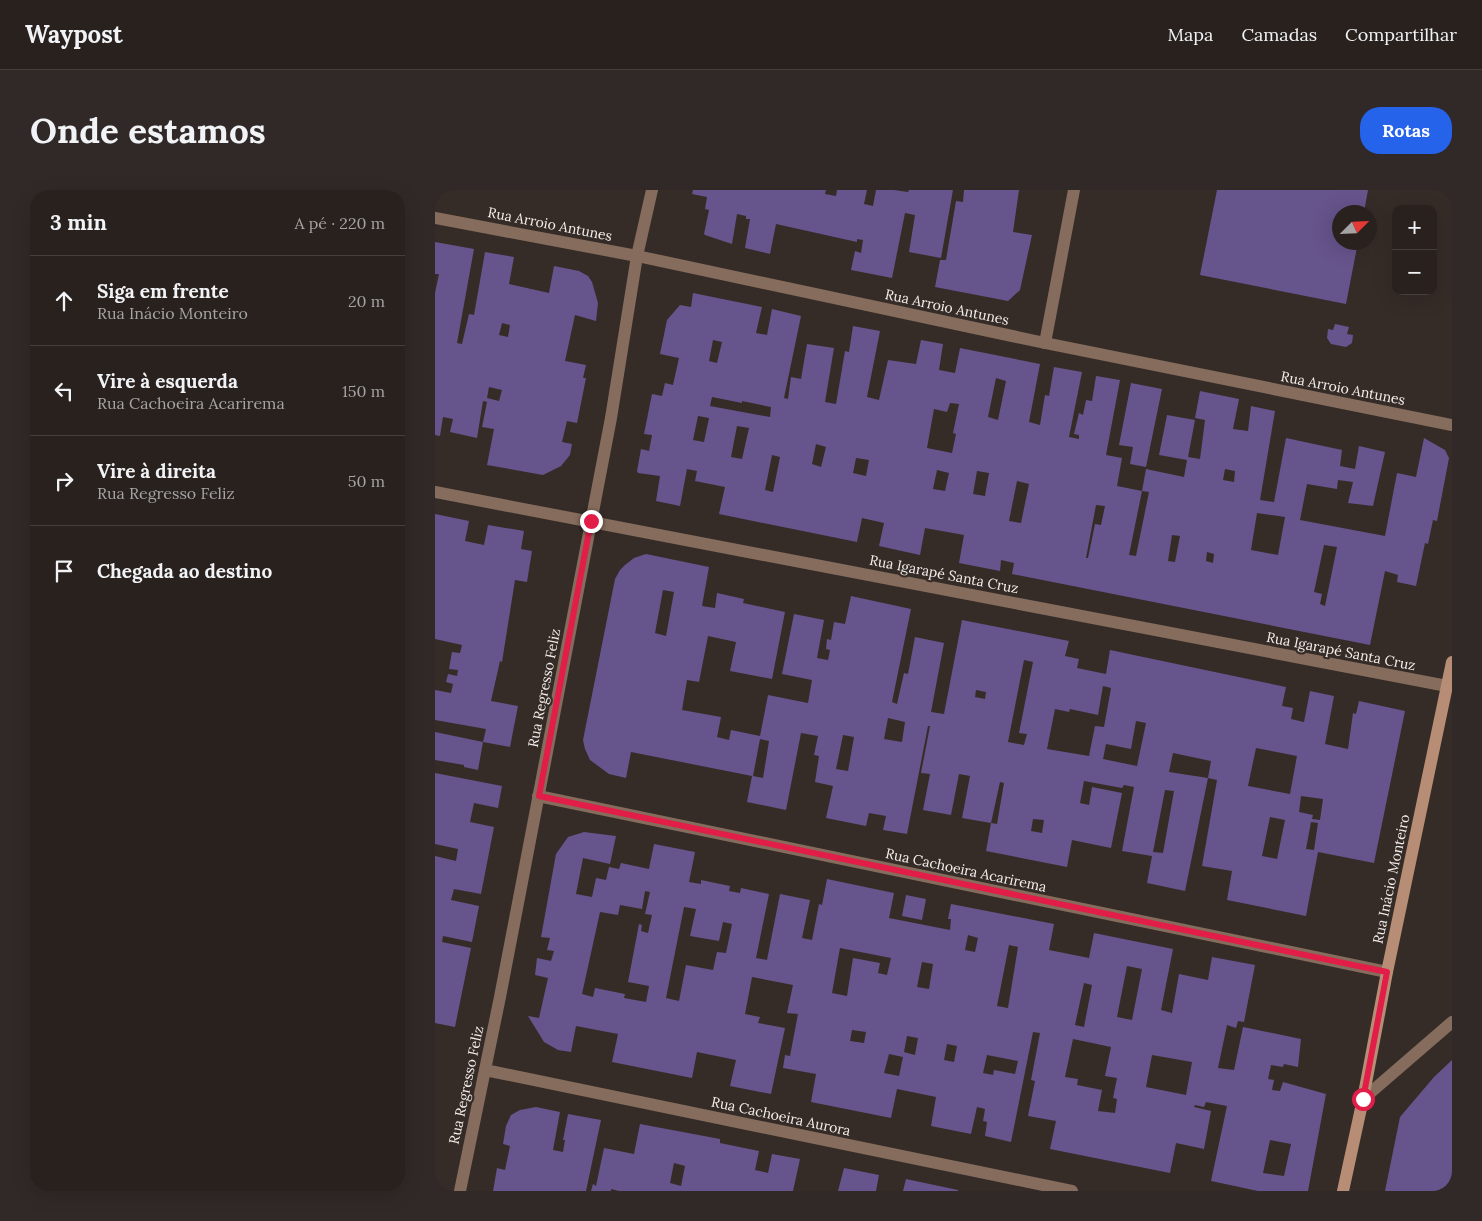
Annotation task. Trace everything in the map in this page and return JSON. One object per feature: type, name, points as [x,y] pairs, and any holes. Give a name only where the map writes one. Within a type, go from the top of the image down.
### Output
[{"type":"street","name":"Rua Regresso Feliz","points":[[460,1191],[539,796],[611,418],[637,256],[652,190]]},
{"type":"street","points":[[1045,343],[1074,190]]},
{"type":"street","name":"Rua Arroio Antunes","points":[[435,218],[637,256],[1045,343],[1452,426]]},
{"type":"street","name":"Rua Igarapé Santa Cruz","points":[[435,492],[1447,686]]},
{"type":"street","name":"Rua Inácio Monteiro","points":[[1343,1191],[1452,662]]},
{"type":"street","name":"Rua Cachoeira Acarirema","points":[[539,796],[1387,972]]},
{"type":"street","points":[[1363,1099],[1452,1022]]},
{"type":"street","name":"Rua Cachoeira Aurora","points":[[485,1070],[1072,1191]]},
{"type":"building","points":[[693,190],[826,190],[825,194],[836,196],[837,190],[867,190],[864,204],[873,206],[876,190],[908,192],[909,190],[953,190],[941,258],[909,252],[915,215],[905,213],[892,278],[851,270],[855,251],[861,253],[863,240],[857,239],[857,242],[776,224],[770,254],[745,248],[750,219],[737,214],[732,244],[705,235],[709,210],[705,209],[707,197],[692,194]]},
{"type":"building","points":[[964,190],[1019,190],[1013,232],[1032,235],[1020,290],[1008,301],[935,287],[940,260],[946,260],[956,201],[963,202]]},
{"type":"building","points":[[1217,190],[1368,190],[1365,205],[1332,205],[1332,250],[1356,250],[1346,304],[1200,275]]},
{"type":"building","points":[[435,242],[474,249],[457,343],[462,344],[469,314],[474,315],[485,252],[514,257],[509,284],[549,293],[554,266],[579,271],[588,276],[592,282],[598,303],[596,321],[575,315],[565,361],[586,365],[583,378],[586,378],[577,423],[567,421],[562,442],[572,444],[570,455],[561,466],[543,475],[487,465],[494,429],[482,427],[487,402],[483,401],[477,438],[450,432],[453,419],[443,417],[440,436],[435,435],[435,293],[439,274],[435,274]],"holes":[[[502,323],[510,325],[508,337],[499,335]],[[489,387],[502,390],[499,401],[487,398]]]},
{"type":"building","points":[[693,293],[762,307],[756,333],[767,335],[772,309],[801,316],[784,398],[788,399],[791,377],[801,379],[807,344],[834,348],[825,402],[836,404],[845,351],[849,352],[853,326],[880,331],[867,397],[879,400],[888,360],[916,364],[921,340],[943,344],[939,370],[955,373],[960,348],[1040,364],[1029,422],[1040,425],[1045,395],[1049,396],[1054,367],[1082,372],[1069,437],[1079,439],[1079,435],[1074,434],[1079,413],[1083,415],[1086,400],[1092,401],[1096,376],[1120,380],[1106,455],[1122,458],[1117,486],[1142,491],[1146,469],[1184,477],[1187,460],[1159,455],[1167,415],[1195,420],[1188,457],[1200,459],[1205,420],[1195,418],[1200,391],[1239,399],[1233,429],[1248,431],[1251,406],[1275,411],[1260,500],[1274,502],[1286,438],[1342,450],[1340,466],[1355,469],[1359,446],[1385,452],[1373,506],[1348,503],[1353,482],[1338,480],[1337,489],[1307,484],[1300,520],[1385,536],[1397,473],[1416,477],[1424,438],[1445,450],[1449,458],[1437,521],[1433,520],[1428,544],[1425,543],[1416,586],[1397,582],[1398,575],[1385,571],[1370,645],[1012,574],[1014,563],[1001,560],[1000,571],[959,563],[964,535],[925,528],[920,555],[879,546],[884,523],[862,518],[857,542],[719,514],[725,487],[695,481],[697,471],[687,469],[680,506],[656,501],[660,476],[638,473],[637,471],[641,449],[649,451],[652,435],[644,434],[652,394],[662,396],[665,383],[673,385],[679,358],[660,354],[667,320],[680,305],[691,307]],"holes":[[[713,340],[722,342],[717,363],[709,361]],[[996,378],[1006,381],[998,420],[988,417]],[[712,397],[771,407],[770,417],[710,406]],[[950,403],[959,404],[953,433],[956,434],[952,453],[927,448],[934,409],[947,412]],[[698,416],[709,418],[704,442],[693,440]],[[737,426],[749,428],[742,459],[731,457]],[[816,444],[826,447],[821,467],[812,464]],[[772,455],[780,457],[773,492],[765,490]],[[856,458],[869,460],[866,476],[853,473]],[[1225,469],[1235,471],[1234,482],[1223,480]],[[937,470],[949,473],[945,491],[933,489]],[[977,471],[989,473],[985,496],[973,494]],[[1017,481],[1029,484],[1021,523],[1009,521]],[[1142,491],[1149,492],[1136,556],[1129,555]],[[1096,505],[1105,506],[1101,525],[1095,524],[1088,558],[1086,558]],[[1257,513],[1285,517],[1278,555],[1251,550]],[[1172,535],[1180,536],[1175,562],[1168,561]],[[1324,545],[1337,547],[1325,606],[1320,604],[1322,594],[1314,592]],[[1207,552],[1214,554],[1213,563],[1206,561]]]},
{"type":"building","points":[[1335,324],[1349,327],[1347,334],[1353,335],[1352,343],[1346,347],[1331,344],[1327,338],[1328,329],[1333,330]]},
{"type":"building","points":[[1131,383],[1162,389],[1146,467],[1130,464],[1133,447],[1119,445]]},
{"type":"building","points":[[435,514],[469,521],[465,541],[484,545],[488,525],[524,531],[521,549],[532,551],[527,582],[515,580],[502,662],[500,661],[491,701],[518,706],[510,747],[483,742],[486,729],[435,720],[435,690],[451,693],[453,684],[446,682],[448,674],[457,676],[458,670],[449,669],[452,652],[460,653],[462,645],[435,639]]},
{"type":"building","points":[[646,554],[709,567],[702,606],[715,608],[717,593],[744,599],[743,603],[785,612],[772,679],[730,671],[736,642],[708,636],[699,682],[687,680],[682,710],[721,717],[717,737],[729,740],[731,730],[760,736],[768,695],[808,703],[812,680],[782,674],[794,614],[824,620],[817,658],[828,660],[830,650],[826,649],[827,639],[831,640],[834,622],[845,624],[851,596],[911,609],[892,702],[897,704],[904,673],[908,674],[915,637],[944,643],[931,712],[944,714],[962,620],[1069,641],[1065,656],[1079,659],[1077,668],[1106,674],[1110,650],[1286,687],[1282,706],[1293,708],[1291,719],[1304,722],[1310,691],[1334,696],[1325,744],[1348,749],[1353,713],[1356,714],[1359,701],[1405,711],[1374,863],[1318,852],[1306,916],[1227,900],[1232,871],[1202,866],[1217,780],[1208,778],[1185,891],[1147,883],[1152,856],[1122,851],[1134,787],[1124,785],[1122,788],[1084,781],[1080,803],[1089,805],[1092,787],[1122,793],[1111,848],[1072,840],[1067,867],[986,851],[991,823],[962,818],[970,776],[959,774],[951,815],[923,810],[930,774],[921,773],[930,726],[928,726],[907,834],[883,830],[886,816],[869,813],[866,826],[826,818],[833,786],[815,782],[819,756],[814,755],[818,736],[801,733],[786,810],[747,802],[752,776],[631,752],[626,778],[609,774],[590,760],[583,740],[615,579],[620,570],[634,558]],"holes":[[[663,590],[674,592],[666,636],[655,633]],[[1024,660],[1033,662],[1019,733],[1027,734],[1024,745],[1008,742]],[[1103,686],[1111,688],[1104,727],[1095,726],[1089,756],[1047,749],[1055,709],[1069,712],[1070,709],[1098,715]],[[976,690],[986,692],[985,699],[975,697]],[[888,718],[905,722],[902,742],[884,739]],[[1136,721],[1146,723],[1137,766],[1103,759],[1106,744],[1131,749]],[[843,735],[854,737],[848,771],[836,769]],[[760,739],[769,741],[763,778],[753,776]],[[1256,748],[1297,756],[1290,794],[1248,786]],[[1173,753],[1211,761],[1208,778],[1169,772]],[[1000,782],[1004,783],[997,824],[991,823]],[[1165,790],[1174,791],[1163,853],[1153,852]],[[1301,796],[1323,799],[1320,820],[1312,819],[1313,815],[1299,812]],[[1270,817],[1285,820],[1277,859],[1262,856]],[[1033,819],[1044,820],[1042,833],[1031,831]],[[1311,822],[1318,823],[1314,850],[1306,849]]]},
{"type":"building","points":[[435,732],[483,742],[478,770],[464,767],[464,765],[435,760]]},
{"type":"building","points":[[435,773],[502,786],[498,808],[474,803],[470,822],[494,827],[481,894],[454,889],[451,900],[479,906],[472,942],[443,936],[442,942],[471,948],[455,1027],[435,1023],[435,856],[456,861],[458,849],[435,844]]},
{"type":"building","points":[[584,832],[616,836],[610,864],[583,858],[576,894],[592,897],[596,878],[606,880],[609,867],[619,869],[621,863],[649,869],[654,844],[695,852],[689,882],[701,884],[701,880],[730,886],[729,891],[740,893],[741,888],[769,894],[756,958],[767,960],[780,894],[810,900],[802,938],[812,940],[819,904],[822,905],[827,879],[894,893],[889,918],[950,930],[951,919],[948,919],[951,904],[1054,924],[1049,950],[1089,958],[1094,933],[1173,949],[1161,1010],[1172,1013],[1179,974],[1208,980],[1212,957],[1255,965],[1244,1022],[1238,1021],[1236,1028],[1227,1025],[1218,1068],[1234,1070],[1243,1027],[1301,1039],[1298,1067],[1284,1064],[1283,1067],[1271,1065],[1268,1079],[1274,1080],[1272,1090],[1280,1091],[1283,1082],[1326,1094],[1308,1191],[1258,1191],[1211,1181],[1227,1106],[1206,1102],[1204,1107],[1195,1105],[1194,1107],[1211,1111],[1204,1149],[1176,1143],[1170,1173],[1050,1149],[1056,1121],[1028,1116],[1035,1081],[1031,1080],[1040,1033],[1033,1032],[1011,1142],[985,1136],[987,1122],[983,1121],[985,1109],[977,1107],[971,1134],[931,1126],[936,1097],[897,1089],[891,1118],[811,1102],[816,1074],[783,1068],[785,1055],[790,1056],[798,1014],[787,1013],[793,985],[752,977],[745,1014],[760,1017],[758,1023],[785,1028],[771,1094],[730,1086],[736,1060],[697,1052],[692,1078],[612,1062],[618,1034],[576,1026],[571,1052],[558,1050],[544,1042],[528,1016],[539,1018],[548,978],[535,975],[537,958],[551,961],[554,951],[547,950],[550,938],[541,937],[556,854],[568,837]],"holes":[[[645,891],[650,892],[645,914],[652,915],[648,933],[641,931],[642,925],[639,924],[628,982],[649,986],[646,1002],[624,998],[625,994],[595,988],[593,997],[582,994],[600,912],[618,915],[620,905],[642,909]],[[684,907],[696,909],[690,936],[719,941],[723,922],[732,924],[726,953],[717,952],[713,970],[686,965],[679,1001],[666,998]],[[968,935],[978,938],[975,952],[965,950]],[[1009,945],[1018,947],[1008,1008],[997,1006]],[[840,948],[891,958],[887,975],[878,973],[880,963],[853,958],[847,996],[832,993]],[[922,962],[933,964],[929,989],[917,987]],[[1127,966],[1142,969],[1132,1020],[1117,1017]],[[1084,983],[1092,985],[1084,1027],[1075,1025]],[[852,1030],[866,1032],[864,1043],[850,1041]],[[907,1036],[918,1038],[915,1055],[904,1052]],[[1073,1039],[1111,1047],[1105,1076],[1117,1078],[1113,1098],[1117,1099],[1115,1113],[1098,1111],[1102,1090],[1077,1085],[1078,1079],[1065,1077]],[[947,1044],[957,1046],[954,1062],[944,1060]],[[889,1054],[903,1057],[899,1076],[884,1073]],[[987,1055],[1018,1061],[1015,1074],[994,1070],[993,1075],[983,1073]],[[1152,1055],[1192,1062],[1186,1095],[1146,1087]],[[1270,1140],[1291,1144],[1284,1176],[1263,1173]]]},
{"type":"building","points":[[906,895],[926,899],[922,920],[902,916]]},
{"type":"building","points":[[1452,1060],[1452,1191],[1385,1191],[1400,1117],[1434,1077]]},
{"type":"building","points":[[536,1107],[560,1112],[553,1150],[563,1152],[565,1140],[563,1140],[568,1114],[601,1120],[586,1191],[493,1191],[497,1168],[505,1170],[510,1146],[503,1144],[506,1126],[511,1115],[520,1110]]},
{"type":"building","points":[[640,1124],[720,1139],[720,1143],[759,1151],[755,1170],[768,1173],[772,1154],[800,1159],[793,1191],[619,1191],[611,1189],[611,1191],[591,1191],[593,1184],[596,1186],[604,1148],[634,1154]],"holes":[[[674,1163],[685,1166],[681,1186],[670,1183]]]},
{"type":"building","points":[[844,1168],[879,1175],[876,1191],[838,1191]]},
{"type":"building","points":[[906,1179],[958,1190],[958,1191],[903,1191]]},
{"type":"route","points":[[591,521],[539,796],[1387,972],[1363,1099]]}]
